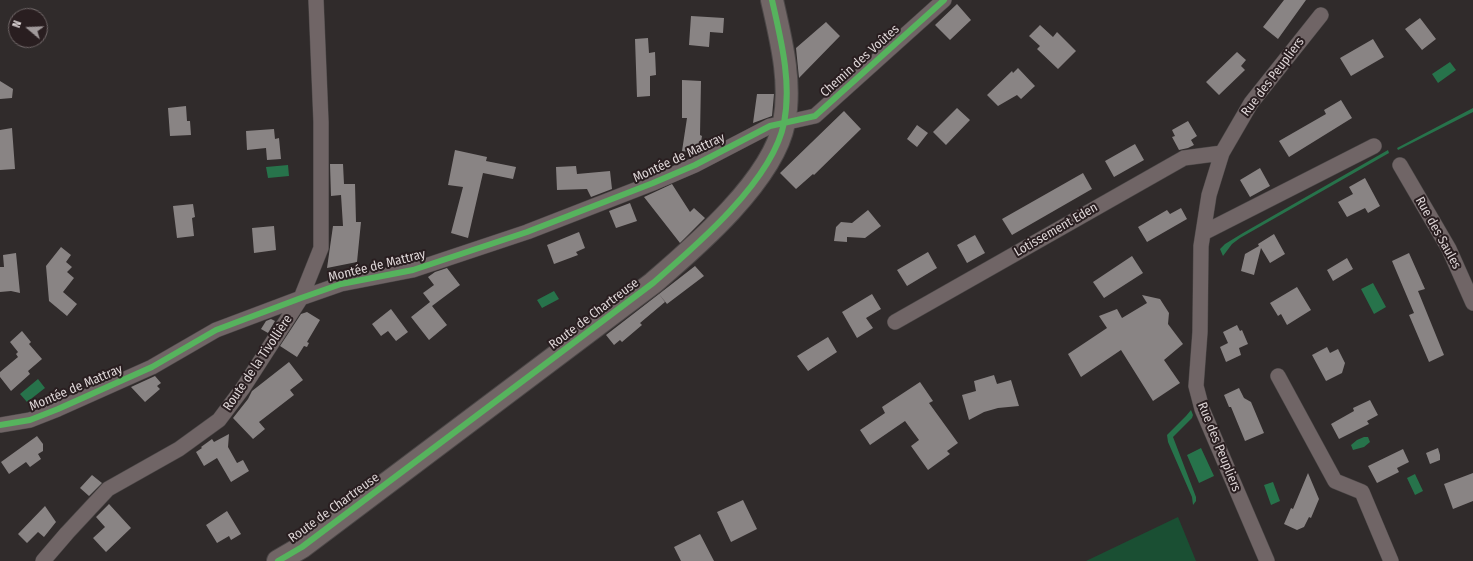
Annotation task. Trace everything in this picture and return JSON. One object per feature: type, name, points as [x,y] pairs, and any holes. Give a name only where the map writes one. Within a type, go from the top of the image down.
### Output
[{"type":"main road","name":"Route de Chartreuse","points":[[278,561],[302,548],[654,283],[691,250],[750,189],[774,152],[784,124],[786,102],[784,56],[772,0]]},
{"type":"street","name":"Route de la Tivollière","points":[[43,561],[108,489],[179,449],[219,420],[243,388],[301,298],[321,248],[321,122],[316,0]]},
{"type":"street","name":"Chemin des Voûtes","points":[[784,124],[815,116],[944,0]]},
{"type":"street","name":"Rue des Peupliers","points":[[1267,561],[1202,408],[1196,386],[1200,332],[1201,246],[1209,195],[1222,153],[1251,103],[1321,15]]},
{"type":"street","name":"Montée de Mattray","points":[[0,425],[30,420],[58,409],[152,367],[216,330],[341,284],[420,268],[527,232],[653,183],[695,165],[770,126],[784,124]]},
{"type":"street","points":[[1203,233],[1374,146]]},
{"type":"street","name":"Lotissement Eden","points":[[896,322],[1184,158],[1222,153]]},
{"type":"street","name":"Rue des Saules","points":[[1400,166],[1449,249],[1473,303]]},
{"type":"street","points":[[1278,376],[1335,481],[1362,492],[1391,561]]},
{"type":"shaded area","points":[[1450,62],[1456,70],[1438,83],[1432,74]]},
{"type":"shaded area","points":[[1473,108],[1473,112],[1398,150],[1397,148]]},
{"type":"shaded area","points":[[1388,150],[1389,153],[1240,238],[1232,244],[1223,256],[1220,249],[1225,244]]},
{"type":"shaded area","points":[[288,165],[289,176],[268,178],[266,167]]},
{"type":"shaded area","points":[[1373,283],[1386,307],[1374,314],[1361,289]]},
{"type":"shaded area","points":[[554,291],[559,299],[542,308],[537,300]]},
{"type":"shaded area","points":[[38,379],[45,388],[27,402],[20,394]]},
{"type":"shaded area","points":[[1191,410],[1193,415],[1192,418],[1173,437],[1196,497],[1196,501],[1193,505],[1192,497],[1168,442],[1167,435]]},
{"type":"shaded area","points":[[1364,437],[1368,437],[1370,442],[1364,447],[1353,450],[1351,445]]},
{"type":"shaded area","points":[[1201,448],[1214,476],[1199,483],[1187,455]]},
{"type":"shaded area","points":[[1415,474],[1423,491],[1415,495],[1407,478]]},
{"type":"shaded area","points":[[1273,482],[1280,501],[1271,505],[1264,485]]},
{"type":"shaded area","points":[[1178,517],[1196,561],[1086,561]]},
{"type":"building","points":[[1284,0],[1306,0],[1278,39],[1263,27]]},
{"type":"building","points":[[957,4],[971,20],[950,40],[935,25]]},
{"type":"building","points":[[691,16],[724,18],[723,33],[710,32],[709,47],[689,45]]},
{"type":"building","points":[[1420,18],[1436,39],[1422,50],[1405,29]]},
{"type":"building","points":[[826,22],[840,36],[799,78],[796,48]]},
{"type":"building","points":[[1040,25],[1053,37],[1057,32],[1076,51],[1058,69],[1037,49],[1040,46],[1029,36]]},
{"type":"building","points":[[648,38],[649,53],[655,52],[656,75],[650,76],[650,96],[637,97],[635,39]]},
{"type":"building","points":[[1373,39],[1384,57],[1351,76],[1340,58]]},
{"type":"building","points":[[1237,52],[1246,60],[1241,66],[1245,70],[1219,95],[1206,82]]},
{"type":"building","points":[[1018,68],[1035,86],[1021,99],[1017,95],[998,106],[987,95],[1012,71],[1013,73]]},
{"type":"building","points":[[682,80],[701,81],[700,135],[702,136],[699,153],[682,151],[687,118],[682,118]]},
{"type":"building","points":[[0,81],[13,89],[12,98],[0,99]]},
{"type":"building","points":[[757,94],[774,94],[772,116],[753,123]]},
{"type":"building","points":[[1341,100],[1352,118],[1289,157],[1279,141],[1326,114],[1324,110]]},
{"type":"building","points":[[186,106],[187,121],[190,121],[191,135],[170,136],[168,108]]},
{"type":"building","points":[[957,108],[970,120],[946,145],[933,132]]},
{"type":"building","points":[[844,111],[861,129],[814,175],[813,174],[796,189],[780,173]]},
{"type":"building","points":[[1188,121],[1197,136],[1191,140],[1194,145],[1179,150],[1172,137],[1175,136],[1172,130]]},
{"type":"building","points":[[917,125],[928,133],[917,147],[907,139]]},
{"type":"building","points":[[12,128],[15,169],[0,170],[0,130]]},
{"type":"building","points":[[274,129],[275,139],[279,138],[281,159],[267,160],[266,148],[247,150],[246,131]]},
{"type":"building","points":[[1135,144],[1144,160],[1114,177],[1105,161]]},
{"type":"building","points":[[455,150],[487,157],[486,161],[516,167],[513,179],[483,173],[468,238],[451,233],[463,187],[448,185]]},
{"type":"building","points":[[330,164],[343,164],[344,184],[355,184],[356,222],[361,222],[357,262],[327,268],[333,226],[343,226],[341,195],[331,196]]},
{"type":"building","points":[[576,166],[577,174],[610,171],[612,189],[591,197],[587,189],[557,190],[556,167]]},
{"type":"building","points":[[1260,168],[1270,186],[1250,197],[1240,180]]},
{"type":"building","points":[[1083,173],[1092,189],[1012,235],[1002,219]]},
{"type":"building","points":[[1365,178],[1380,206],[1368,213],[1365,208],[1347,217],[1338,202],[1353,194],[1349,187]]},
{"type":"building","points":[[672,184],[690,212],[694,208],[705,218],[680,243],[644,197]]},
{"type":"building","points":[[630,203],[637,221],[616,228],[609,211]]},
{"type":"building","points":[[193,204],[195,217],[192,218],[194,236],[177,238],[173,206]]},
{"type":"building","points":[[1181,208],[1187,219],[1147,242],[1138,227],[1167,210],[1170,214]]},
{"type":"building","points":[[868,210],[881,226],[865,238],[847,237],[847,242],[834,241],[836,227],[841,222],[852,223]]},
{"type":"building","points":[[274,226],[276,250],[254,253],[252,228]]},
{"type":"building","points":[[579,232],[585,248],[576,252],[578,255],[554,264],[547,245]]},
{"type":"building","points":[[1274,234],[1285,254],[1270,263],[1261,248],[1254,275],[1241,271],[1245,254],[1259,246],[1258,244]]},
{"type":"building","points":[[975,235],[985,253],[967,263],[957,245]]},
{"type":"building","points":[[61,247],[71,255],[66,262],[72,267],[67,272],[74,278],[63,292],[77,304],[67,316],[49,301],[46,266]]},
{"type":"building","points":[[928,252],[937,268],[907,286],[897,270]]},
{"type":"building","points":[[16,253],[20,293],[11,291],[0,292],[0,267],[4,267],[3,255]]},
{"type":"building","points":[[1409,253],[1425,289],[1418,291],[1444,355],[1429,362],[1409,315],[1414,313],[1392,261]]},
{"type":"building","points":[[1132,256],[1143,273],[1104,298],[1093,282]]},
{"type":"building","points":[[1347,258],[1353,269],[1333,281],[1327,270]]},
{"type":"building","points":[[695,266],[704,276],[667,304],[659,294]]},
{"type":"building","points":[[447,268],[460,285],[432,306],[447,325],[429,340],[411,317],[430,302],[423,293],[434,285],[428,277],[435,272]]},
{"type":"building","points":[[1297,287],[1311,310],[1287,325],[1281,314],[1278,316],[1270,303]]},
{"type":"building","points":[[659,294],[665,302],[640,323],[642,325],[622,342],[620,340],[614,345],[606,335]]},
{"type":"building","points":[[872,294],[881,309],[866,318],[873,328],[857,338],[842,312]]},
{"type":"building","points":[[1142,295],[1160,299],[1169,313],[1168,324],[1183,344],[1164,360],[1180,383],[1153,401],[1121,350],[1081,377],[1068,354],[1107,328],[1099,316],[1117,309],[1122,318],[1147,303]]},
{"type":"building","points":[[391,309],[408,332],[396,341],[388,331],[381,336],[372,324]]},
{"type":"building","points":[[307,312],[320,320],[307,342],[309,343],[307,347],[304,346],[297,357],[280,346],[301,314]]},
{"type":"building","points":[[271,319],[275,321],[268,333],[261,329],[266,321]]},
{"type":"building","points":[[1237,325],[1240,331],[1242,330],[1248,344],[1239,348],[1241,355],[1226,362],[1220,347],[1228,343],[1223,332]]},
{"type":"building","points":[[22,331],[31,342],[29,344],[42,359],[28,371],[30,374],[11,391],[0,377],[0,372],[18,357],[16,354],[18,352],[10,342]]},
{"type":"building","points":[[828,337],[837,352],[808,371],[797,356]]},
{"type":"building","points":[[1327,347],[1330,353],[1338,349],[1345,363],[1342,373],[1326,381],[1312,355]]},
{"type":"building","points":[[289,362],[303,380],[290,390],[294,395],[259,422],[265,429],[253,439],[233,418],[248,399],[252,391]]},
{"type":"building","points":[[994,375],[997,384],[1011,380],[1019,406],[998,408],[984,412],[969,420],[962,395],[976,391],[974,381]]},
{"type":"building","points":[[155,376],[161,383],[157,386],[160,389],[145,402],[131,387]]},
{"type":"building","points":[[920,382],[933,401],[929,403],[958,443],[947,451],[950,454],[928,470],[911,446],[919,440],[905,421],[870,445],[860,430],[885,413],[882,407]]},
{"type":"building","points":[[1239,388],[1244,398],[1251,402],[1264,433],[1245,441],[1231,407],[1229,407],[1224,395]]},
{"type":"building","points":[[1370,400],[1378,415],[1367,421],[1369,424],[1339,439],[1331,424],[1354,411],[1353,408]]},
{"type":"building","points":[[229,434],[228,447],[237,463],[243,460],[249,471],[231,482],[217,458],[204,466],[196,452],[212,439],[214,442]]},
{"type":"building","points":[[37,436],[43,444],[43,451],[38,454],[41,459],[30,467],[26,462],[9,474],[1,462]]},
{"type":"building","points":[[1438,448],[1440,460],[1430,464],[1426,453]]},
{"type":"building","points":[[1403,449],[1409,462],[1397,468],[1399,472],[1377,483],[1368,466]]},
{"type":"building","points":[[1308,473],[1319,499],[1311,518],[1309,517],[1304,527],[1297,530],[1284,524],[1291,508],[1293,509]]},
{"type":"building","points":[[1473,473],[1473,501],[1453,509],[1444,484]]},
{"type":"building","points":[[92,475],[102,483],[89,496],[80,488]]},
{"type":"building","points":[[743,500],[757,529],[731,542],[717,512]]},
{"type":"building","points":[[109,504],[131,528],[106,552],[93,538],[105,527],[96,517]]},
{"type":"building","points":[[45,506],[56,522],[44,537],[38,532],[27,543],[18,534]]},
{"type":"building","points":[[227,511],[241,534],[231,540],[229,536],[217,543],[206,525]]},
{"type":"building","points":[[700,534],[714,561],[681,561],[674,547]]},
{"type":"cycle path","points":[[278,561],[302,547],[653,283],[710,231],[749,189],[765,167],[777,145],[784,123],[786,108],[787,92],[784,61],[772,0]]},
{"type":"cycle path","points":[[0,425],[30,420],[58,409],[152,367],[216,330],[341,284],[413,270],[527,232],[695,165],[770,126],[815,116],[944,0]]}]
